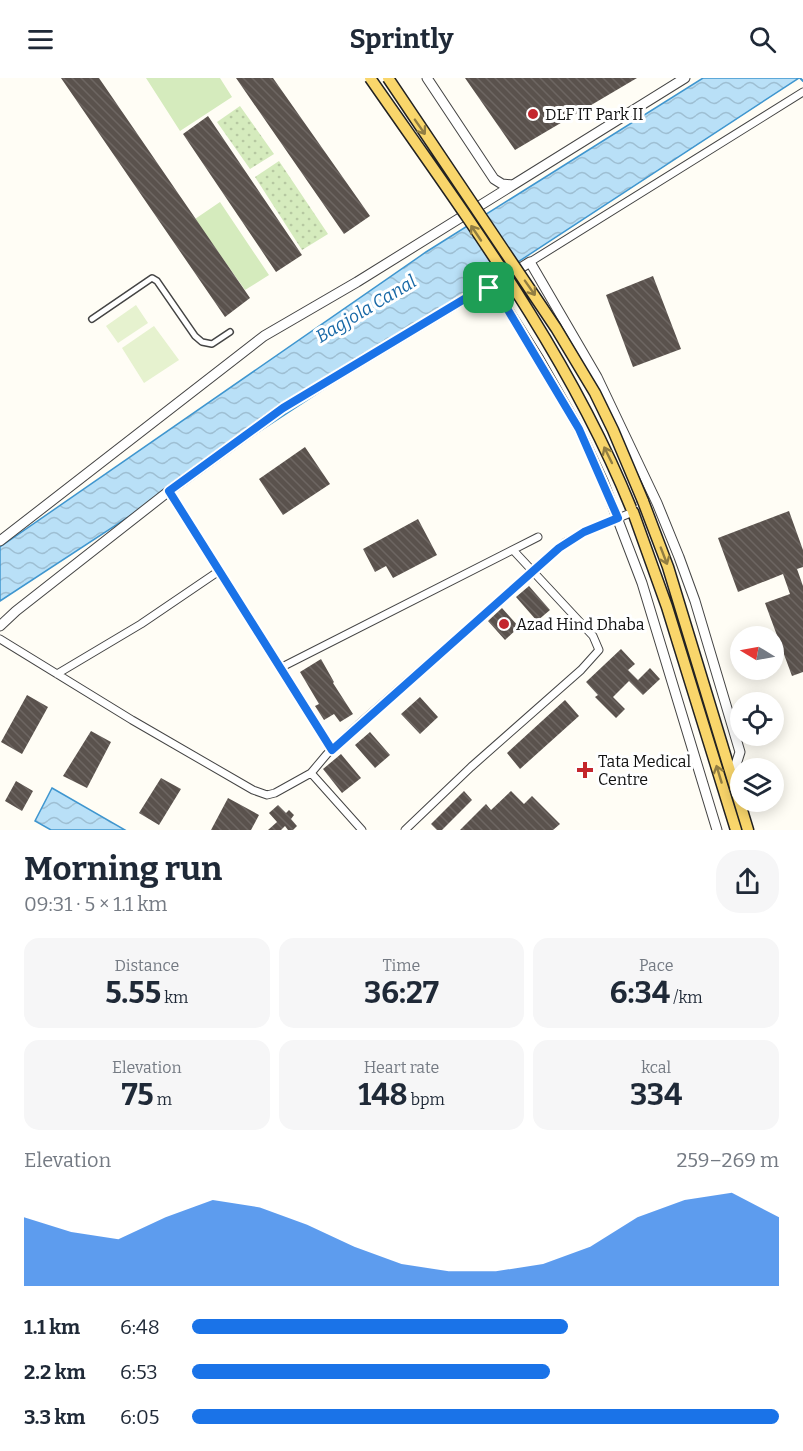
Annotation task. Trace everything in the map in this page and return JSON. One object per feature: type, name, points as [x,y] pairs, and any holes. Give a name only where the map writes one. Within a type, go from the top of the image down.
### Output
[{"type":"main road","points":[[370,78],[411,135],[553,348],[599,436],[632,510],[667,607],[736,830]]},
{"type":"main road","points":[[387,78],[556,328],[614,430],[668,567],[730,770]]},
{"type":"main road","points":[[743,812],[748,830]]},
{"type":"street","points":[[427,78],[494,179],[502,184],[513,184]]},
{"type":"street","points":[[0,541],[264,336],[357,282],[685,78]]},
{"type":"street","points":[[0,626],[169,491],[283,408],[471,295],[489,288],[803,92]]},
{"type":"street","points":[[530,262],[597,377],[657,504],[695,601],[740,752],[738,758]]},
{"type":"street","points":[[92,319],[152,278],[155,279],[198,340],[212,344],[230,332]]},
{"type":"street","points":[[489,288],[505,305],[579,429],[618,518],[663,649],[717,830]]},
{"type":"street","points":[[169,491],[282,667],[332,750]]},
{"type":"street","points":[[0,639],[132,720],[253,790],[267,795],[311,773],[332,750],[566,542],[632,510]]},
{"type":"street","points":[[282,667],[538,537]]},
{"type":"street","points":[[405,830],[471,768],[525,722],[600,650],[593,636],[513,550]]},
{"type":"street","points":[[57,674],[141,624],[219,572]]},
{"type":"street","points":[[311,773],[362,830]]},
{"type":"street","points":[[729,830],[733,818]]},
{"type":"green space","points":[[146,78],[220,78],[232,97],[180,131]]},
{"type":"green space","points":[[240,106],[274,154],[250,169],[217,122]]},
{"type":"green space","points":[[279,161],[328,234],[302,250],[255,177]]},
{"type":"green space","points":[[220,202],[269,275],[245,290],[195,219]]},
{"type":"green space","points":[[136,305],[148,323],[118,343],[106,326]]},
{"type":"green space","points":[[154,326],[179,360],[144,383],[122,348]]},
{"type":"water","name":"Bagjola Canal","points":[[703,78],[799,78],[0,601],[0,547],[426,252]]},
{"type":"water","points":[[52,788],[125,830],[51,830],[35,821]]},
{"type":"building","points":[[61,78],[99,78],[250,298],[225,317]]},
{"type":"building","points":[[236,78],[273,78],[370,216],[344,234]]},
{"type":"building","name":"DLF IT Park II","points":[[465,78],[637,78],[515,150]]},
{"type":"building","points":[[208,116],[302,255],[276,272],[183,134]]},
{"type":"building","points":[[653,276],[681,349],[633,367],[606,295]]},
{"type":"building","points":[[305,447],[330,484],[283,515],[259,479]]},
{"type":"building","points":[[789,511],[803,550],[803,567],[797,569],[803,586],[803,672],[792,676],[784,654],[784,626],[774,626],[765,603],[790,594],[783,574],[738,592],[718,538]]},
{"type":"building","points":[[418,519],[437,555],[393,578],[386,566],[375,572],[363,549]]},
{"type":"building","points":[[529,586],[550,610],[537,621],[516,597]]},
{"type":"building","name":"Azad Hind Dhaba","points":[[502,608],[519,627],[505,640],[488,621]]},
{"type":"building","points":[[621,649],[635,664],[628,670],[638,680],[650,668],[660,679],[643,695],[629,681],[613,697],[625,709],[616,718],[595,697],[598,695],[586,682]]},
{"type":"building","points":[[321,659],[353,714],[340,722],[334,714],[324,720],[315,706],[319,704],[300,672]]},
{"type":"building","points":[[27,695],[48,707],[22,754],[1,742]]},
{"type":"building","points":[[420,697],[438,717],[420,734],[401,714]]},
{"type":"building","points":[[565,700],[579,716],[520,769],[507,753]]},
{"type":"building","points":[[91,731],[111,742],[87,788],[63,776]]},
{"type":"building","points":[[370,732],[390,755],[375,768],[355,745]]},
{"type":"building","points":[[341,754],[361,778],[342,793],[323,769]]},
{"type":"building","points":[[161,778],[181,789],[159,825],[139,813]]},
{"type":"building","points":[[16,781],[33,791],[22,811],[5,801]]},
{"type":"building","points":[[464,791],[472,800],[442,830],[437,830],[431,824]]},
{"type":"building","points":[[511,791],[524,804],[532,796],[560,824],[553,830],[460,830],[486,804],[491,810]]},
{"type":"building","points":[[228,798],[259,815],[251,830],[211,830]]},
{"type":"building","points":[[278,805],[286,813],[289,810],[294,815],[291,819],[297,826],[293,830],[288,830],[285,826],[281,830],[268,830],[277,822],[269,813]]},
{"type":"waterway","points":[[800,78],[803,81]]},
{"type":"place","name":"DLF IT Park II","points":[[533,114]]},
{"type":"place","name":"Azad Hind Dhaba","points":[[504,624]]},
{"type":"place","name":"Tata Medical Centre","points":[[585,770]]},
{"type":"route","points":[[489,288],[505,305],[579,429],[618,518],[566,542],[332,750],[282,667],[169,491],[283,408],[471,295],[489,288]]}]
